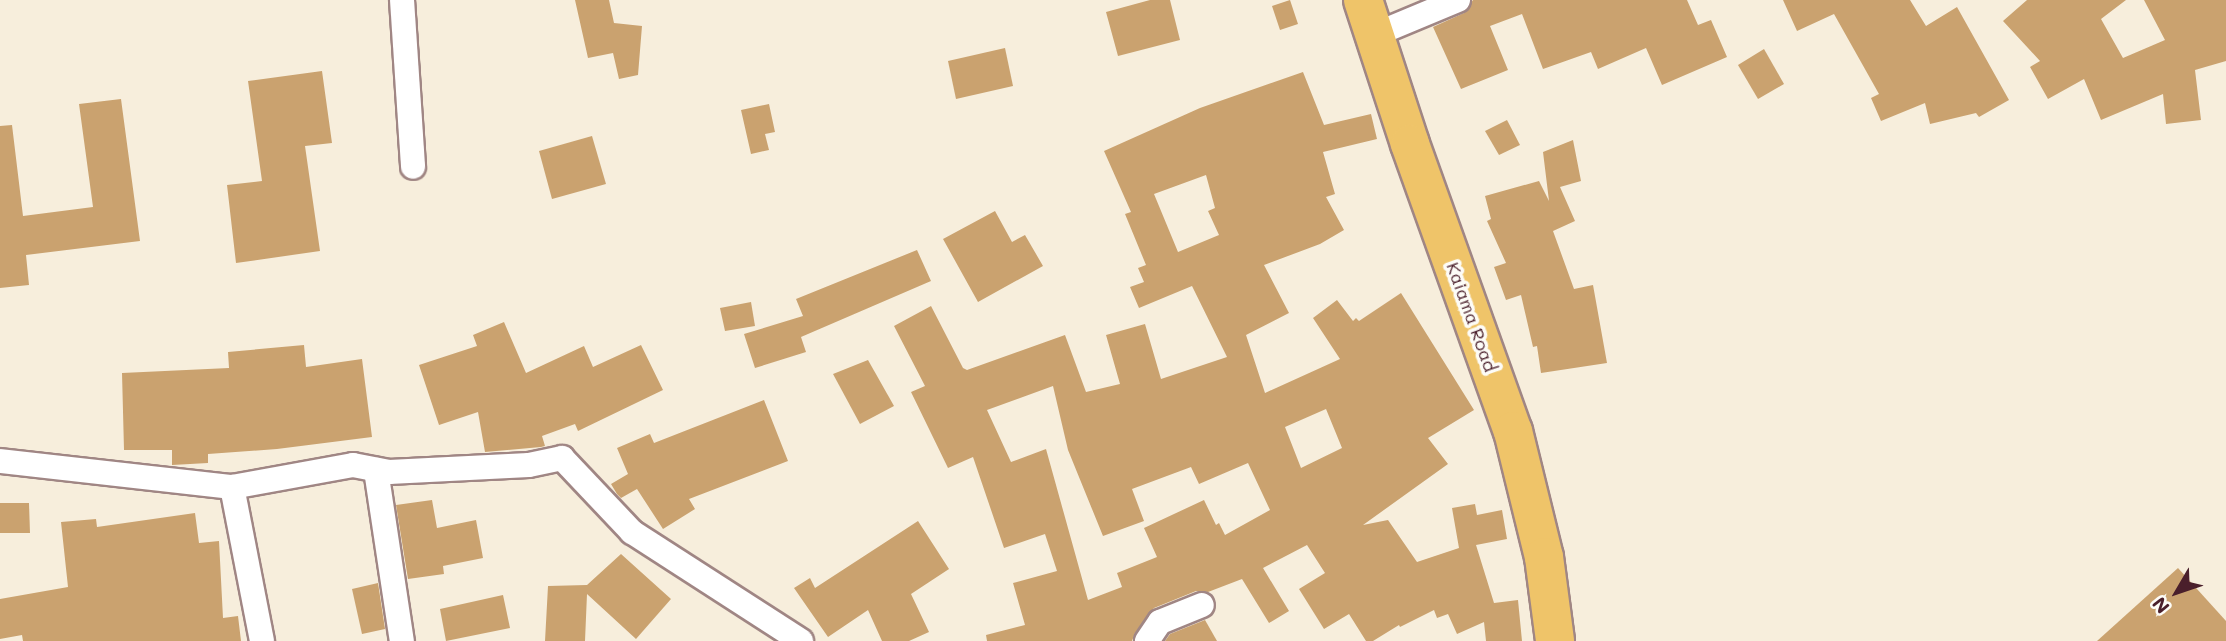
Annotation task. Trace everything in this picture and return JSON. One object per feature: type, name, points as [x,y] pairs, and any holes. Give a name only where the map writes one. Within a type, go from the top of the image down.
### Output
[{"type":"highway","name":"Kaiama Road","points":[[1368,17],[1513,431],[1544,556],[1555,641]]},
{"type":"street","points":[[402,0],[413,167]]},
{"type":"street","points":[[1368,17],[1458,0]]},
{"type":"street","points":[[0,461],[232,487],[353,465],[389,472],[529,465],[562,458],[576,477],[632,531],[801,641]]},
{"type":"street","points":[[376,470],[402,641]]},
{"type":"street","points":[[232,487],[262,641]]},
{"type":"street","points":[[1147,641],[1160,622],[1202,605]]},
{"type":"building","points":[[575,0],[609,0],[614,23],[642,26],[638,75],[619,79],[613,53],[588,58]]},
{"type":"building","points":[[1150,0],[1170,0],[1180,40],[1118,56],[1106,12]]},
{"type":"building","points":[[1290,0],[1298,24],[1280,30],[1272,6]]},
{"type":"building","points":[[1473,0],[1687,0],[1698,25],[1711,20],[1727,57],[1662,85],[1646,48],[1598,69],[1591,52],[1543,69],[1522,14],[1490,26],[1508,70],[1461,89],[1433,27],[1464,13]]},
{"type":"building","points":[[1783,0],[1910,0],[1926,26],[1957,7],[2009,100],[1979,117],[1976,113],[1930,124],[1925,103],[1881,121],[1871,98],[1879,94],[1834,14],[1797,31]]},
{"type":"building","points":[[2027,0],[2126,0],[2101,19],[2123,58],[2165,40],[2144,0],[2226,0],[2226,61],[2195,70],[2201,120],[2166,124],[2163,94],[2101,120],[2084,79],[2048,99],[2030,67],[2040,61],[2003,21]]},
{"type":"building","points":[[1005,48],[1013,86],[956,99],[948,61]]},
{"type":"building","points":[[1764,49],[1784,84],[1758,99],[1738,65]]},
{"type":"building","points":[[322,71],[332,143],[305,146],[320,251],[236,263],[227,185],[262,181],[248,81]]},
{"type":"building","points":[[1303,72],[1324,125],[1371,114],[1377,139],[1323,152],[1335,194],[1326,197],[1344,230],[1320,244],[1264,265],[1289,313],[1246,335],[1265,393],[1340,359],[1313,318],[1337,300],[1353,321],[1356,318],[1359,321],[1401,293],[1474,410],[1428,438],[1448,464],[1363,525],[1388,520],[1417,562],[1459,548],[1452,508],[1475,504],[1477,515],[1502,510],[1507,539],[1476,545],[1494,603],[1518,600],[1522,641],[1486,641],[1484,622],[1457,634],[1448,614],[1437,618],[1434,610],[1400,627],[1399,625],[1373,641],[1366,641],[1349,614],[1324,629],[1299,589],[1325,573],[1307,545],[1263,568],[1289,611],[1269,623],[1242,579],[1208,592],[1196,591],[1154,608],[1132,641],[987,641],[986,635],[1025,625],[1013,583],[1057,571],[1045,534],[1004,548],[973,457],[948,468],[911,392],[925,386],[894,326],[931,306],[963,368],[967,370],[1065,335],[1086,392],[1120,384],[1106,335],[1145,324],[1161,379],[1227,357],[1192,286],[1139,308],[1130,287],[1144,282],[1138,268],[1146,265],[1125,214],[1131,212],[1104,151],[1200,108]],"holes":[[[1206,175],[1215,208],[1208,211],[1219,235],[1178,252],[1154,194]],[[1053,386],[1068,450],[1103,536],[1144,521],[1132,489],[1191,467],[1199,484],[1248,463],[1270,510],[1225,535],[1219,523],[1216,525],[1204,500],[1144,528],[1157,557],[1117,573],[1122,587],[1088,600],[1046,449],[1011,462],[987,410]],[[1326,409],[1342,448],[1301,468],[1285,427]]]},
{"type":"building","points":[[121,99],[140,241],[26,255],[29,285],[0,288],[0,126],[12,125],[23,216],[93,207],[79,104]]},
{"type":"building","points":[[769,104],[775,132],[765,134],[769,150],[751,154],[741,110]]},
{"type":"building","points":[[1507,120],[1520,145],[1499,155],[1485,131]]},
{"type":"building","points":[[592,136],[606,184],[552,199],[539,151]]},
{"type":"building","points":[[1573,140],[1581,181],[1560,187],[1575,221],[1553,231],[1574,289],[1593,285],[1607,363],[1541,373],[1537,346],[1533,347],[1521,295],[1506,300],[1494,267],[1506,263],[1487,221],[1491,219],[1485,196],[1539,181],[1549,201],[1543,152]]},
{"type":"building","points":[[995,211],[1012,242],[1025,235],[1043,266],[978,302],[943,239]]},
{"type":"building","points":[[917,250],[931,281],[801,337],[806,352],[755,368],[744,334],[803,316],[796,299]]},
{"type":"building","points":[[751,302],[755,326],[725,331],[720,308]]},
{"type":"building","points":[[504,322],[526,373],[584,346],[593,367],[641,345],[663,390],[578,431],[575,424],[542,436],[545,446],[485,452],[478,412],[439,425],[419,365],[477,346],[473,335]]},
{"type":"building","points":[[304,345],[306,367],[362,359],[372,437],[277,449],[208,454],[208,463],[172,465],[172,450],[124,450],[122,373],[229,368],[228,352]]},
{"type":"building","points":[[868,360],[894,406],[860,424],[833,374]]},
{"type":"building","points":[[764,400],[788,461],[689,499],[695,509],[663,529],[637,489],[621,498],[611,484],[628,474],[617,448],[650,434],[654,443]]},
{"type":"building","points":[[432,500],[437,528],[476,520],[483,558],[443,566],[444,574],[408,579],[396,505]]},
{"type":"building","points":[[0,503],[29,503],[30,533],[0,533]]},
{"type":"building","points":[[195,513],[199,543],[219,541],[223,618],[238,616],[241,641],[23,641],[22,635],[0,639],[0,599],[68,587],[61,522],[96,519],[97,527]]},
{"type":"building","points":[[918,521],[949,569],[911,594],[929,632],[909,641],[882,641],[868,610],[828,637],[794,588],[810,578],[815,588]]},
{"type":"building","points":[[621,554],[671,599],[636,639],[587,594],[585,641],[545,641],[548,586],[587,585]]},
{"type":"building","points":[[2178,568],[2226,621],[2226,641],[2097,641]]},
{"type":"building","points":[[378,583],[385,629],[362,634],[352,589]]},
{"type":"building","points":[[503,595],[510,628],[446,641],[440,609]]},
{"type":"building","points":[[1205,620],[1217,641],[1165,641],[1170,634]]}]
